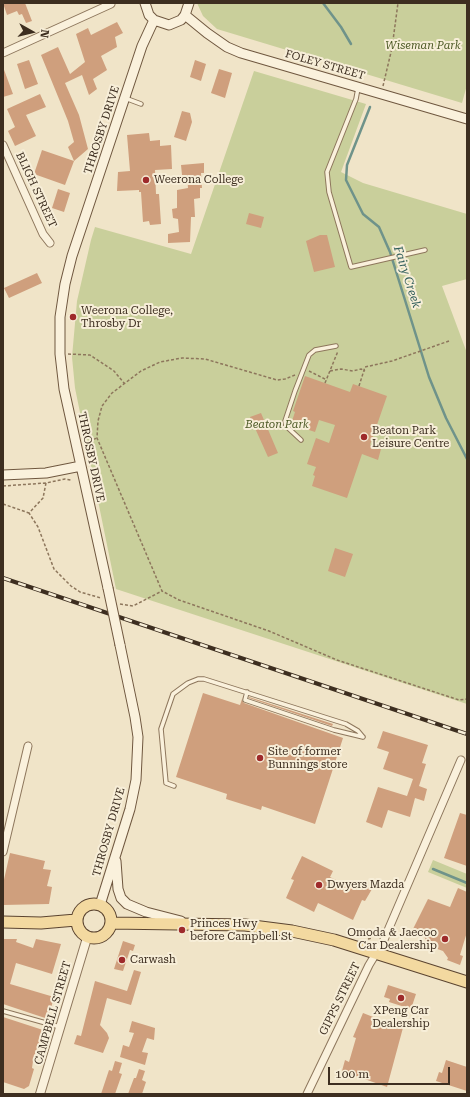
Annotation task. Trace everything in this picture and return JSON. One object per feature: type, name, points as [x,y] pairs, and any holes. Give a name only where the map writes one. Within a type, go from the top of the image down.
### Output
[{"type":"main road","points":[[145,3],[149,15],[154,20],[169,25],[181,20],[185,15],[189,3]]},
{"type":"main road","name":"FOLEY STREET","points":[[185,15],[227,47],[241,53],[467,119]]},
{"type":"main road","name":"THROSBY DRIVE","points":[[100,904],[130,809],[136,780],[138,737],[136,717],[64,389],[60,354],[60,317],[68,270],[142,46],[154,20]]},
{"type":"main road","points":[[3,475],[46,473],[81,466]]},
{"type":"main road","points":[[116,854],[118,889],[122,898],[127,904],[146,912],[191,923]]},
{"type":"main road","points":[[89,904],[100,904],[107,910],[111,923],[105,935],[99,938],[87,938],[77,928],[76,920],[83,907],[89,904]]},
{"type":"main road","points":[[3,922],[41,923],[76,920]]},
{"type":"main road","points":[[111,923],[245,925],[292,931],[327,938],[467,982]]},
{"type":"street","points":[[3,53],[111,4]]},
{"type":"street","name":"BLIGH STREET","points":[[3,145],[43,234],[50,243]]},
{"type":"street","points":[[3,852],[28,746]]},
{"type":"street","name":"GIPPS STREET","points":[[307,1094],[383,942],[460,760]]},
{"type":"street","name":"CAMPBELL STREET","points":[[40,1094],[87,938]]},
{"type":"lane","points":[[358,87],[356,99],[328,167],[328,185],[351,267],[425,250]]},
{"type":"lane","points":[[125,98],[141,104]]},
{"type":"lane","points":[[301,440],[286,426],[285,421],[301,374],[312,352],[336,346]]},
{"type":"lane","points":[[174,786],[166,783],[161,729],[173,694],[188,682],[198,679],[204,679],[247,692],[346,724],[358,731],[363,737],[334,730],[245,700],[247,692]]},
{"type":"lane","points":[[3,1011],[60,1027]]},
{"type":"path","points":[[382,95],[392,48],[398,3]]},
{"type":"path","points":[[359,386],[365,371],[364,367],[397,360],[449,341]]},
{"type":"path","points":[[325,383],[338,351]]},
{"type":"path","points":[[60,354],[90,355],[114,371],[124,383]]},
{"type":"path","points":[[301,374],[277,380],[205,359],[182,358],[160,362],[140,371],[112,393],[102,406],[98,421],[97,438],[162,591],[179,600],[269,631],[337,660],[459,700],[467,699]]},
{"type":"path","points":[[330,371],[341,368],[353,371],[361,369],[365,371]]},
{"type":"path","points":[[303,369],[327,380]]},
{"type":"path","points":[[84,442],[97,438]]},
{"type":"path","points":[[3,486],[46,483],[65,479],[71,480]]},
{"type":"path","points":[[29,513],[43,498],[46,483]]},
{"type":"path","points":[[3,504],[29,513],[38,527],[54,570],[71,586],[80,592],[107,600]]},
{"type":"path","points":[[114,602],[133,606],[162,591]]},
{"type":"path","points":[[368,939],[372,938]]},
{"type":"green space","name":"Wiseman Park","points":[[197,3],[467,3],[467,85],[462,103],[217,29],[203,16]]},
{"type":"green space","name":"Beaton Park","points":[[254,71],[366,104],[341,172],[363,183],[467,214],[467,279],[442,286],[467,353],[467,704],[116,589],[75,388],[72,357],[77,301],[91,240],[95,227],[191,254]]},
{"type":"green space","points":[[433,860],[467,874],[467,888],[428,872]]},
{"type":"building","points":[[3,3],[25,3],[32,21],[26,23],[22,14],[19,15],[17,11],[7,15]]},
{"type":"building","points":[[117,22],[123,33],[115,37],[117,47],[101,56],[107,70],[93,79],[97,89],[89,95],[82,75],[65,83],[79,115],[88,149],[74,161],[68,147],[74,142],[68,121],[41,55],[58,47],[70,74],[85,62],[76,34],[88,28],[91,35]]},
{"type":"building","points":[[29,60],[38,84],[25,89],[17,64]]},
{"type":"building","points":[[195,60],[206,64],[201,81],[190,77]]},
{"type":"building","points":[[3,67],[13,94],[3,97]]},
{"type":"building","points":[[219,69],[232,73],[225,98],[211,93]]},
{"type":"building","points":[[40,94],[46,107],[26,115],[36,136],[15,146],[8,131],[15,127],[7,109]]},
{"type":"building","name":"Weerona College","points":[[182,111],[190,113],[192,122],[186,141],[174,137]]},
{"type":"building","name":"Weerona College","points":[[149,133],[150,141],[160,140],[160,146],[171,145],[172,169],[155,170],[156,194],[159,194],[161,224],[150,225],[149,221],[143,222],[141,192],[139,192],[139,190],[117,191],[118,172],[130,171],[127,135]]},
{"type":"building","points":[[42,150],[74,161],[65,185],[34,174]]},
{"type":"building","points":[[204,163],[204,173],[201,173],[202,188],[200,188],[200,198],[194,199],[195,217],[191,217],[190,242],[168,243],[168,234],[179,232],[178,219],[173,218],[172,209],[177,208],[177,190],[188,188],[187,175],[182,175],[181,165]]},
{"type":"building","points":[[58,189],[70,193],[64,212],[52,208]]},
{"type":"building","points":[[249,213],[264,217],[261,228],[246,224]]},
{"type":"building","points":[[320,235],[327,235],[335,267],[314,272],[306,241]]},
{"type":"building","points":[[37,273],[42,283],[9,298],[4,288]]},
{"type":"building","name":"Beaton Park Leisure Centre","points":[[305,376],[350,392],[353,384],[387,396],[370,445],[381,449],[378,460],[362,454],[347,498],[312,486],[315,476],[313,475],[316,467],[307,464],[316,438],[329,443],[335,425],[319,420],[315,432],[291,424],[295,412],[293,411]]},
{"type":"building","points":[[261,413],[278,453],[268,457],[250,417]]},
{"type":"building","points":[[335,548],[353,554],[345,577],[328,571]]},
{"type":"building","name":"Site of former Bunnings store","points":[[203,693],[240,705],[243,696],[242,700],[244,703],[343,738],[315,824],[262,806],[261,810],[226,799],[227,794],[176,777]]},
{"type":"building","points":[[249,697],[333,724],[332,726]]},
{"type":"building","points":[[383,731],[428,745],[422,763],[426,764],[419,786],[427,789],[424,801],[415,798],[410,817],[388,810],[382,828],[366,822],[378,787],[407,796],[413,779],[383,769],[389,752],[377,748]]},
{"type":"building","points":[[460,813],[467,815],[467,866],[444,858]]},
{"type":"building","points":[[10,853],[45,861],[43,869],[51,870],[47,886],[52,887],[49,904],[3,905],[3,884]]},
{"type":"building","name":"Dwyers Mazda","points":[[302,856],[333,871],[330,877],[354,889],[357,882],[372,889],[365,901],[362,900],[353,920],[318,903],[314,912],[286,898],[294,880],[291,879]]},
{"type":"building","name":"Omoda & Jaecoo Car Dealership","points":[[458,888],[467,892],[467,932],[460,955],[463,956],[460,965],[447,960],[448,958],[443,951],[429,946],[423,934],[413,929],[428,899],[450,907]]},
{"type":"building","points":[[3,939],[17,939],[16,942],[33,948],[36,939],[61,944],[52,974],[16,963],[10,984],[54,997],[48,1019],[3,1004]]},
{"type":"building","name":"Carwash","points":[[123,941],[135,945],[133,951],[130,950],[123,971],[114,969]]},
{"type":"building","points":[[134,970],[141,972],[131,1005],[107,998],[100,1025],[107,1033],[109,1038],[103,1053],[74,1044],[77,1035],[81,1036],[95,981],[127,991]]},
{"type":"building","name":"XPeng Car Dealership","points":[[388,985],[416,994],[411,1009],[389,1002],[390,999],[384,997]]},
{"type":"building","points":[[363,1013],[391,1024],[392,1020],[404,1024],[387,1087],[342,1071],[345,1060],[349,1062],[356,1038],[353,1037]]},
{"type":"building","points":[[3,1017],[43,1030],[33,1061],[32,1068],[34,1069],[29,1086],[24,1089],[3,1082]]},
{"type":"building","points":[[132,1021],[155,1028],[154,1040],[147,1038],[142,1052],[148,1053],[145,1065],[120,1057],[123,1045],[129,1047],[134,1033],[129,1032]]},
{"type":"building","points":[[446,1060],[467,1067],[467,1091],[436,1081],[439,1072],[442,1073]]},
{"type":"building","points":[[115,1061],[122,1063],[119,1073],[122,1074],[115,1094],[101,1094],[109,1070],[112,1071]]},
{"type":"building","points":[[139,1069],[145,1071],[142,1080],[146,1082],[142,1094],[128,1094],[134,1078],[136,1078]]},
{"type":"waterway","name":"Fairy Creek","points":[[323,3],[341,27],[351,44]]},
{"type":"waterway","name":"Fairy Creek","points":[[370,107],[347,165],[346,180],[363,214],[379,227],[390,252],[429,377],[446,418],[467,459]]},
{"type":"waterway","points":[[433,869],[467,883]]},
{"type":"railway","points":[[3,578],[467,734]]},
{"type":"place","name":"Weerona College","points":[[146,180]]},
{"type":"place","name":"Weerona College, Throsby Dr","points":[[73,317]]},
{"type":"place","name":"Beaton Park Leisure Centre","points":[[364,437]]},
{"type":"place","name":"Site of former Bunnings store","points":[[260,758]]},
{"type":"place","name":"Dwyers Mazda","points":[[319,885]]},
{"type":"place","name":"Princes Hwy before Campbell St","points":[[182,930]]},
{"type":"place","name":"Omoda & Jaecoo Car Dealership","points":[[445,939]]},
{"type":"place","name":"Carwash","points":[[122,960]]},
{"type":"place","name":"XPeng Car Dealership","points":[[401,998]]}]
